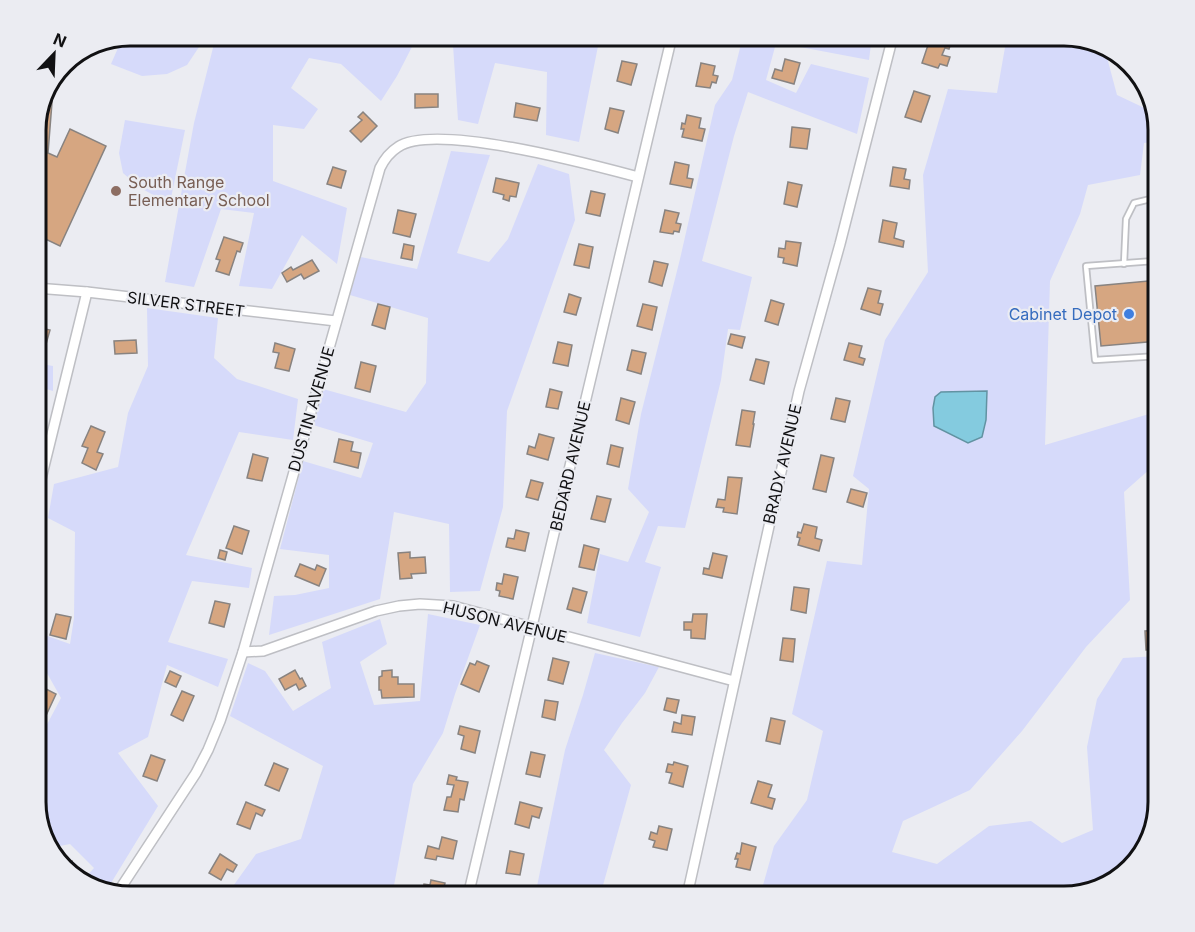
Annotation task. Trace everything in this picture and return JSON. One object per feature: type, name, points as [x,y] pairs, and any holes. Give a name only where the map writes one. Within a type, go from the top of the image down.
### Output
[{"type":"street","name":"BEDARD AVENUE","points":[[470,886],[670,46]]},
{"type":"street","name":"BRADY AVENUE","points":[[689,886],[799,391],[890,46]]},
{"type":"street","name":"DUSTIN AVENUE","points":[[122,885],[196,773],[220,721],[243,652],[380,168],[386,158],[398,146],[413,141],[441,139],[515,148],[638,177]]},
{"type":"street","name":"SILVER STREET","points":[[47,289],[336,321]]},
{"type":"street","points":[[47,454],[87,292]]},
{"type":"street","name":"HUSON AVENUE","points":[[243,652],[263,651],[376,611],[420,604],[453,606],[734,681]]},
{"type":"lane","points":[[1124,264],[1126,219],[1134,203],[1148,198]]},
{"type":"lane","points":[[1148,262],[1086,266],[1095,360],[1148,357]]},
{"type":"shaded area","points":[[199,46],[187,65],[167,74],[142,76],[111,64],[118,47]]},
{"type":"shaded area","points":[[213,46],[412,46],[381,101],[341,64],[309,58],[291,88],[318,109],[304,129],[273,125],[273,181],[347,208],[337,264],[302,235],[272,289],[239,286],[254,213],[221,209],[194,287],[165,282],[194,123]]},
{"type":"shaded area","points":[[453,46],[598,46],[579,142],[546,135],[547,72],[495,63],[478,124],[458,120]]},
{"type":"shaded area","points":[[740,46],[775,46],[766,80],[796,93],[811,64],[869,78],[857,134],[748,92],[734,136],[702,261],[752,277],[740,330],[728,329],[721,380],[685,528],[658,526],[645,562],[661,567],[640,637],[587,623],[600,554],[628,562],[649,512],[628,489],[641,414],[680,259],[715,105],[732,80]]},
{"type":"shaded area","points":[[799,46],[871,46],[869,60]]},
{"type":"shaded area","points":[[1005,46],[1065,46],[1092,51],[1107,58],[1117,95],[1146,109],[1148,142],[1144,143],[1140,175],[1088,185],[1080,214],[1050,281],[1045,445],[1148,414],[1148,471],[1124,492],[1130,600],[1086,647],[1022,731],[970,790],[903,821],[892,852],[937,864],[989,826],[1031,821],[1062,843],[1093,830],[1087,747],[1097,699],[1123,658],[1148,657],[1148,813],[1140,839],[1120,865],[1102,877],[1076,885],[763,886],[774,846],[807,800],[823,731],[792,714],[827,561],[862,565],[869,489],[853,476],[885,340],[928,272],[923,175],[948,89],[997,93]],"holes":[[[987,391],[982,437],[967,443],[934,426],[941,392]]]},
{"type":"shaded area","points":[[125,120],[185,130],[171,198],[155,196],[139,187],[123,173],[119,153]]},
{"type":"shaded area","points":[[451,151],[490,155],[457,253],[489,262],[508,239],[538,164],[569,174],[575,220],[507,411],[503,507],[480,591],[450,592],[449,524],[394,512],[380,599],[269,635],[274,596],[295,595],[329,588],[329,555],[280,549],[303,461],[361,478],[373,443],[313,425],[323,389],[406,412],[426,383],[428,318],[350,295],[361,257],[417,269]]},
{"type":"shaded area","points":[[147,308],[218,318],[214,358],[237,379],[298,399],[293,440],[239,432],[186,555],[252,568],[249,588],[192,581],[168,642],[228,659],[218,687],[167,665],[148,737],[118,753],[158,806],[111,883],[88,874],[94,868],[70,844],[59,846],[49,823],[47,724],[61,698],[47,673],[47,636],[70,644],[74,618],[75,532],[48,518],[54,484],[118,467],[128,413],[148,366]]},
{"type":"shaded area","points":[[47,365],[53,366],[53,391],[47,389]]},
{"type":"shaded area","points":[[987,391],[986,420],[982,437],[968,443],[934,426],[935,397],[941,392]]},
{"type":"shaded area","points":[[428,614],[480,625],[443,733],[413,784],[394,886],[233,886],[256,854],[301,839],[323,766],[230,716],[248,663],[265,671],[293,711],[331,688],[322,642],[380,619],[387,644],[360,662],[374,705],[420,701]]},
{"type":"shaded area","points":[[595,653],[659,667],[645,693],[604,750],[631,785],[603,886],[537,886],[565,750]]},
{"type":"building","points":[[928,46],[950,46],[949,49],[945,48],[942,55],[950,57],[947,66],[940,64],[938,68],[922,63]]},
{"type":"building","points":[[785,59],[800,63],[794,84],[772,78],[775,69],[782,71]]},
{"type":"building","points":[[622,61],[637,64],[631,85],[617,81]]},
{"type":"building","points":[[701,63],[715,66],[713,75],[718,76],[716,83],[712,82],[710,88],[696,86]]},
{"type":"building","points":[[914,91],[930,96],[921,122],[905,117]]},
{"type":"building","points":[[415,94],[438,94],[438,107],[415,108]]},
{"type":"building","points":[[52,101],[48,153],[57,157],[70,129],[106,146],[60,246],[47,240],[47,125]]},
{"type":"building","points":[[516,103],[540,108],[537,121],[514,117]]},
{"type":"building","points":[[610,108],[624,111],[618,133],[605,129]]},
{"type":"building","points":[[363,112],[377,126],[361,142],[350,131],[362,120],[358,117]]},
{"type":"building","points":[[687,115],[701,118],[699,128],[705,129],[702,141],[682,137],[684,129],[681,129],[682,123],[685,124]]},
{"type":"building","points":[[792,127],[810,129],[807,149],[790,147]]},
{"type":"building","points":[[675,162],[689,165],[687,178],[693,179],[691,188],[670,184]]},
{"type":"building","points":[[333,167],[346,171],[341,188],[327,184]]},
{"type":"building","points":[[893,167],[906,169],[904,179],[910,180],[909,189],[890,186]]},
{"type":"building","points":[[496,178],[519,183],[516,197],[510,196],[509,201],[503,199],[504,195],[493,192]]},
{"type":"building","points":[[788,182],[802,185],[797,207],[784,204]]},
{"type":"building","points":[[591,191],[605,194],[600,216],[586,213]]},
{"type":"building","points":[[398,210],[416,214],[410,237],[393,233]]},
{"type":"building","points":[[665,210],[679,213],[676,223],[681,224],[679,232],[674,231],[673,234],[660,232]]},
{"type":"building","points":[[883,220],[897,223],[894,238],[904,241],[903,247],[879,242]]},
{"type":"building","points":[[224,237],[243,243],[240,252],[237,251],[229,275],[216,271],[220,260],[216,259]]},
{"type":"building","points":[[786,241],[801,243],[797,266],[783,263],[784,258],[778,257],[779,248],[785,249]]},
{"type":"building","points":[[404,244],[414,246],[412,260],[401,258]]},
{"type":"building","points":[[579,244],[593,247],[589,268],[574,265]]},
{"type":"building","points":[[312,260],[319,271],[304,279],[301,274],[287,282],[282,273],[291,267],[293,270]]},
{"type":"building","points":[[654,261],[668,264],[662,286],[649,282]]},
{"type":"building","name":"Cabinet Depot","points":[[1148,281],[1148,342],[1101,346],[1095,286]]},
{"type":"building","points":[[868,288],[881,291],[878,303],[883,304],[880,315],[861,309]]},
{"type":"building","points":[[569,294],[581,298],[576,315],[564,312]]},
{"type":"building","points":[[771,300],[784,304],[778,325],[765,321]]},
{"type":"building","points":[[378,304],[390,307],[385,329],[372,325]]},
{"type":"building","points":[[643,304],[657,307],[652,330],[637,326]]},
{"type":"building","points":[[731,334],[745,337],[742,348],[728,344]]},
{"type":"building","points":[[136,340],[137,353],[115,354],[114,341]]},
{"type":"building","points":[[558,342],[572,345],[568,366],[553,363]]},
{"type":"building","points":[[275,343],[295,349],[289,371],[275,368],[279,353],[273,352]]},
{"type":"building","points":[[849,343],[862,346],[859,357],[865,359],[863,365],[844,360]]},
{"type":"building","points":[[632,350],[646,353],[641,374],[627,370]]},
{"type":"building","points":[[756,359],[769,362],[764,384],[750,380]]},
{"type":"building","points":[[361,362],[376,366],[370,392],[355,388]]},
{"type":"building","points":[[550,389],[562,392],[558,409],[546,407]]},
{"type":"building","points":[[621,398],[635,402],[629,424],[616,420]]},
{"type":"building","points":[[836,398],[850,401],[845,422],[831,419]]},
{"type":"building","points":[[742,410],[755,412],[750,447],[736,445]]},
{"type":"building","points":[[91,426],[105,432],[97,452],[103,454],[96,470],[82,463],[88,448],[82,446]]},
{"type":"building","points":[[539,434],[554,438],[548,460],[527,454],[529,446],[535,448]]},
{"type":"building","points":[[339,439],[353,442],[351,451],[361,453],[358,468],[334,462]]},
{"type":"building","points":[[611,445],[623,448],[619,467],[607,464]]},
{"type":"building","points":[[253,454],[268,458],[262,481],[247,478]]},
{"type":"building","points":[[821,455],[834,458],[826,492],[813,489]]},
{"type":"building","points":[[728,477],[742,478],[737,514],[723,512],[724,508],[716,507],[718,499],[725,500]]},
{"type":"building","points":[[531,480],[543,483],[538,500],[526,497]]},
{"type":"building","points":[[851,489],[867,493],[863,507],[847,502]]},
{"type":"building","points":[[597,496],[611,499],[605,522],[591,519]]},
{"type":"building","points":[[804,524],[817,527],[815,538],[822,540],[819,551],[798,545],[800,538],[797,537],[798,532],[801,533]]},
{"type":"building","points":[[234,526],[249,531],[242,554],[226,548]]},
{"type":"building","points":[[516,530],[529,533],[525,551],[506,547],[508,538],[514,539]]},
{"type":"building","points":[[584,545],[599,549],[594,570],[579,567]]},
{"type":"building","points":[[220,550],[227,552],[225,560],[218,558]]},
{"type":"building","points":[[410,552],[410,558],[425,557],[426,573],[411,574],[412,578],[400,579],[398,553]]},
{"type":"building","points":[[713,553],[727,556],[722,578],[703,574],[704,568],[709,569]]},
{"type":"building","points":[[300,564],[315,570],[317,565],[326,569],[319,586],[295,576]]},
{"type":"building","points":[[504,574],[518,577],[513,599],[499,596],[500,591],[496,590],[497,583],[502,584]]},
{"type":"building","points":[[794,587],[809,589],[806,613],[791,610]]},
{"type":"building","points":[[573,588],[587,592],[581,613],[567,609]]},
{"type":"building","points":[[215,601],[230,604],[224,627],[209,623]]},
{"type":"building","points":[[56,614],[71,617],[66,639],[50,635]]},
{"type":"building","points":[[693,614],[707,614],[705,639],[691,638],[691,630],[684,630],[684,622],[692,622]]},
{"type":"building","points":[[1145,631],[1148,631],[1148,650],[1146,650]]},
{"type":"building","points":[[783,638],[795,639],[793,662],[780,660]]},
{"type":"building","points":[[553,658],[569,662],[563,684],[548,680]]},
{"type":"building","points":[[477,661],[489,666],[479,692],[461,684],[470,663],[475,665]]},
{"type":"building","points":[[295,670],[306,686],[299,690],[296,684],[285,690],[279,679]]},
{"type":"building","points":[[392,670],[392,677],[398,677],[398,684],[414,684],[414,697],[382,698],[381,690],[379,690],[379,677],[382,676],[382,671]]},
{"type":"building","points":[[170,671],[181,676],[176,687],[165,682]]},
{"type":"building","points":[[47,690],[56,694],[47,713]]},
{"type":"building","points":[[182,691],[194,696],[183,721],[171,715]]},
{"type":"building","points":[[667,698],[679,700],[676,713],[664,710]]},
{"type":"building","points":[[545,700],[558,702],[555,720],[542,717]]},
{"type":"building","points":[[682,715],[695,717],[692,735],[672,732],[674,722],[681,724]]},
{"type":"building","points":[[771,718],[785,721],[780,744],[766,741]]},
{"type":"building","points":[[460,726],[480,731],[475,753],[461,749],[464,736],[458,734]]},
{"type":"building","points":[[531,752],[545,755],[540,777],[526,774]]},
{"type":"building","points":[[151,755],[165,760],[157,781],[143,776]]},
{"type":"building","points":[[674,762],[688,766],[683,787],[669,783],[672,773],[666,772],[668,764],[673,765]]},
{"type":"building","points":[[274,763],[288,769],[279,791],[265,785]]},
{"type":"building","points":[[449,775],[457,777],[456,780],[468,782],[464,800],[460,799],[458,812],[444,810],[447,797],[451,797],[454,785],[447,784]]},
{"type":"building","points":[[758,781],[772,785],[768,797],[775,799],[772,809],[751,803]]},
{"type":"building","points":[[246,802],[265,810],[262,816],[256,813],[250,829],[237,824]]},
{"type":"building","points":[[520,802],[542,808],[539,818],[532,816],[529,828],[515,824]]},
{"type":"building","points":[[659,826],[672,829],[667,850],[653,847],[655,841],[649,839],[651,832],[657,834]]},
{"type":"building","points":[[442,837],[457,841],[453,859],[437,856],[436,860],[425,858],[428,846],[439,849]]},
{"type":"building","points":[[742,843],[756,847],[750,870],[736,867],[738,859],[735,859],[737,853],[740,854]]},
{"type":"building","points":[[510,851],[524,854],[520,875],[506,873]]},
{"type":"building","points":[[220,854],[237,865],[233,872],[227,869],[221,880],[209,873]]},
{"type":"building","points":[[431,880],[445,883],[444,886],[424,886],[424,884],[430,885]]},
{"type":"place","name":"South Range Elementary School","points":[[116,191]]},
{"type":"place","name":"Cabinet Depot","points":[[1129,314]]}]
